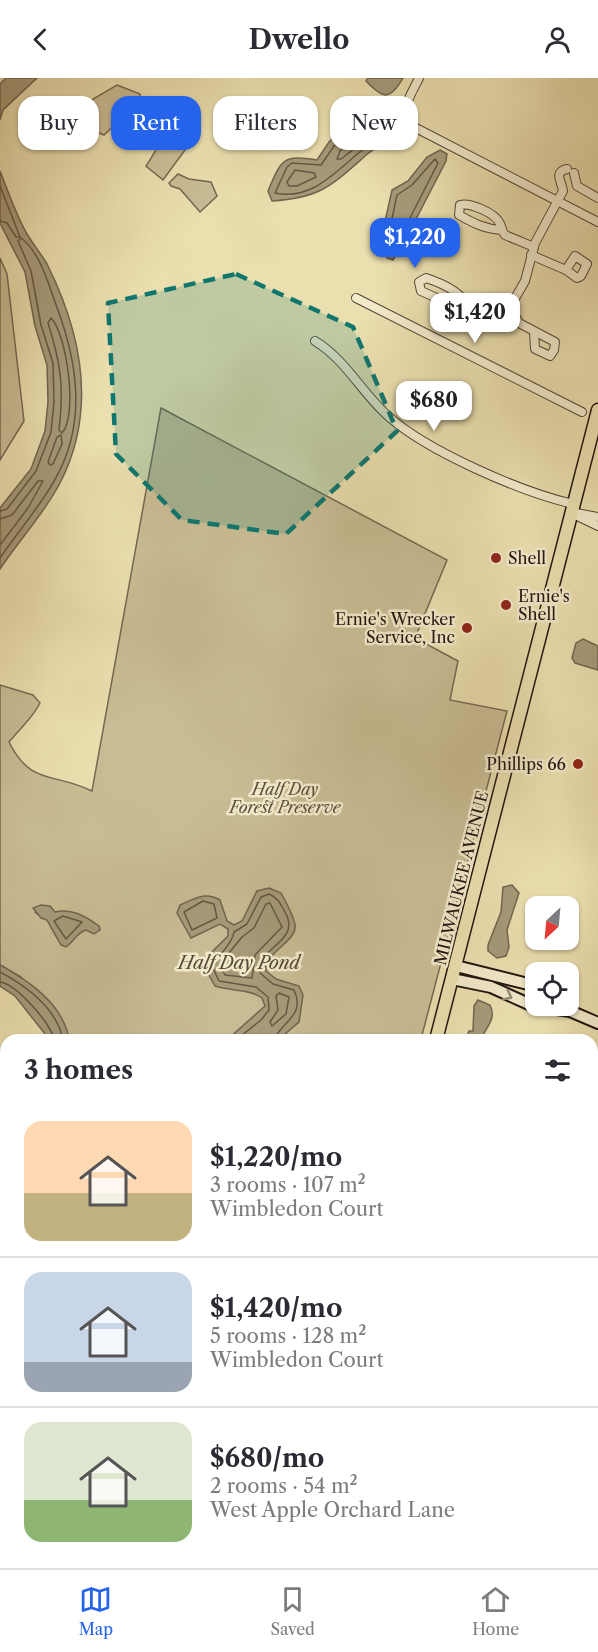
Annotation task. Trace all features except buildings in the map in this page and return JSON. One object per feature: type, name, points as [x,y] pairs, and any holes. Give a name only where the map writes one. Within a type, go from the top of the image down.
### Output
[{"type":"main road","name":"MILWAUKEE AVENUE","points":[[438,1034],[598,410]]},
{"type":"street","points":[[419,78],[405,108],[405,115],[414,127],[598,222]]},
{"type":"street","points":[[563,191],[558,178],[562,171],[571,171],[577,186]]},
{"type":"street","points":[[510,307],[525,280],[532,251],[563,191],[569,186],[577,186],[598,198]]},
{"type":"street","points":[[501,230],[484,228],[463,218],[459,215],[460,206],[469,205],[486,212],[500,222],[501,230],[505,235],[566,270]]},
{"type":"street","points":[[467,306],[464,298],[426,278],[419,282],[422,291],[455,306],[510,307]]},
{"type":"street","points":[[356,298],[582,412]]},
{"type":"street","points":[[510,307],[515,320],[534,331]]},
{"type":"street","points":[[315,341],[333,353],[380,409],[413,435],[542,497],[598,518]]},
{"type":"street","points":[[572,509],[598,526]]},
{"type":"street","points":[[456,966],[525,983]]},
{"type":"street","points":[[452,979],[491,987],[525,1002]]},
{"type":"street","points":[[579,1014],[598,1023]]},
{"type":"highlighted area","points":[[236,274],[353,327],[397,431],[286,534],[182,520],[116,454],[108,303]]},
{"type":"green space","points":[[117,85],[140,96],[111,96],[111,128],[104,135],[99,133],[98,96]]},
{"type":"green space","points":[[156,150],[185,150],[163,180],[146,166]]},
{"type":"green space","points":[[178,174],[189,179],[211,182],[217,196],[200,212],[180,189],[169,183]]},
{"type":"green space","points":[[0,258],[7,274],[24,421],[0,460]]},
{"type":"green space","name":"Half Day Forest Preserve","points":[[161,408],[447,560],[415,638],[458,661],[450,700],[507,711],[422,1034],[52,1034],[21,977],[0,965],[0,685],[33,695],[40,703],[30,719],[9,742],[17,756],[35,772],[92,791]],"holes":[[[55,912],[61,945],[47,920],[36,913]]]},
{"type":"water","points":[[6,78],[37,78],[3,110],[0,120],[0,84]]},
{"type":"water","points":[[368,78],[403,78],[394,91],[386,95],[372,87],[366,81]]},
{"type":"water","points":[[329,142],[330,150],[374,150],[323,189],[301,197],[272,201],[268,191],[281,165],[285,161],[297,158],[317,160]]},
{"type":"water","points":[[440,150],[447,154],[446,161],[414,223],[416,230],[423,235],[419,239],[408,236],[393,260],[387,258],[385,254],[391,240],[384,226],[392,190],[408,181],[427,157]]},
{"type":"water","points":[[0,171],[19,219],[47,264],[69,318],[76,345],[81,401],[72,456],[60,483],[47,505],[0,569],[0,508],[31,469],[45,431],[48,402],[47,365],[35,326],[25,272],[0,223]]},
{"type":"water","points":[[583,639],[598,646],[598,670],[575,663],[572,658],[576,643]]},
{"type":"water","points":[[512,885],[519,893],[507,930],[509,947],[506,956],[497,958],[488,951],[488,945],[501,912],[503,887]]},
{"type":"water","name":"Half Day Pond","points":[[269,888],[281,893],[295,926],[291,938],[266,962],[266,971],[276,979],[299,986],[303,995],[299,1022],[285,1034],[234,1034],[265,1006],[262,998],[251,993],[215,986],[206,970],[211,953],[228,936],[228,929],[220,924],[191,938],[177,913],[180,905],[204,896],[215,897],[220,900],[227,921],[234,925],[242,921],[257,891]]},
{"type":"water","points":[[41,905],[50,906],[55,912],[67,911],[78,914],[99,926],[100,930],[94,934],[86,930],[66,947],[61,945],[47,920],[41,918],[33,908]]},
{"type":"water","points":[[0,965],[33,986],[52,1004],[66,1026],[68,1034],[45,1034],[15,996],[0,986]]},
{"type":"water","points":[[478,1000],[490,1005],[492,1010],[492,1019],[484,1034],[468,1034],[469,1031],[473,1031],[474,1006]]},
{"type":"place","name":"Shell","points":[[496,558]]},
{"type":"place","name":"Ernie's Shell","points":[[506,605]]},
{"type":"place","name":"Ernie's Wrecker Service, Inc","points":[[467,628]]},
{"type":"place","name":"Phillips 66","points":[[578,764]]}]
